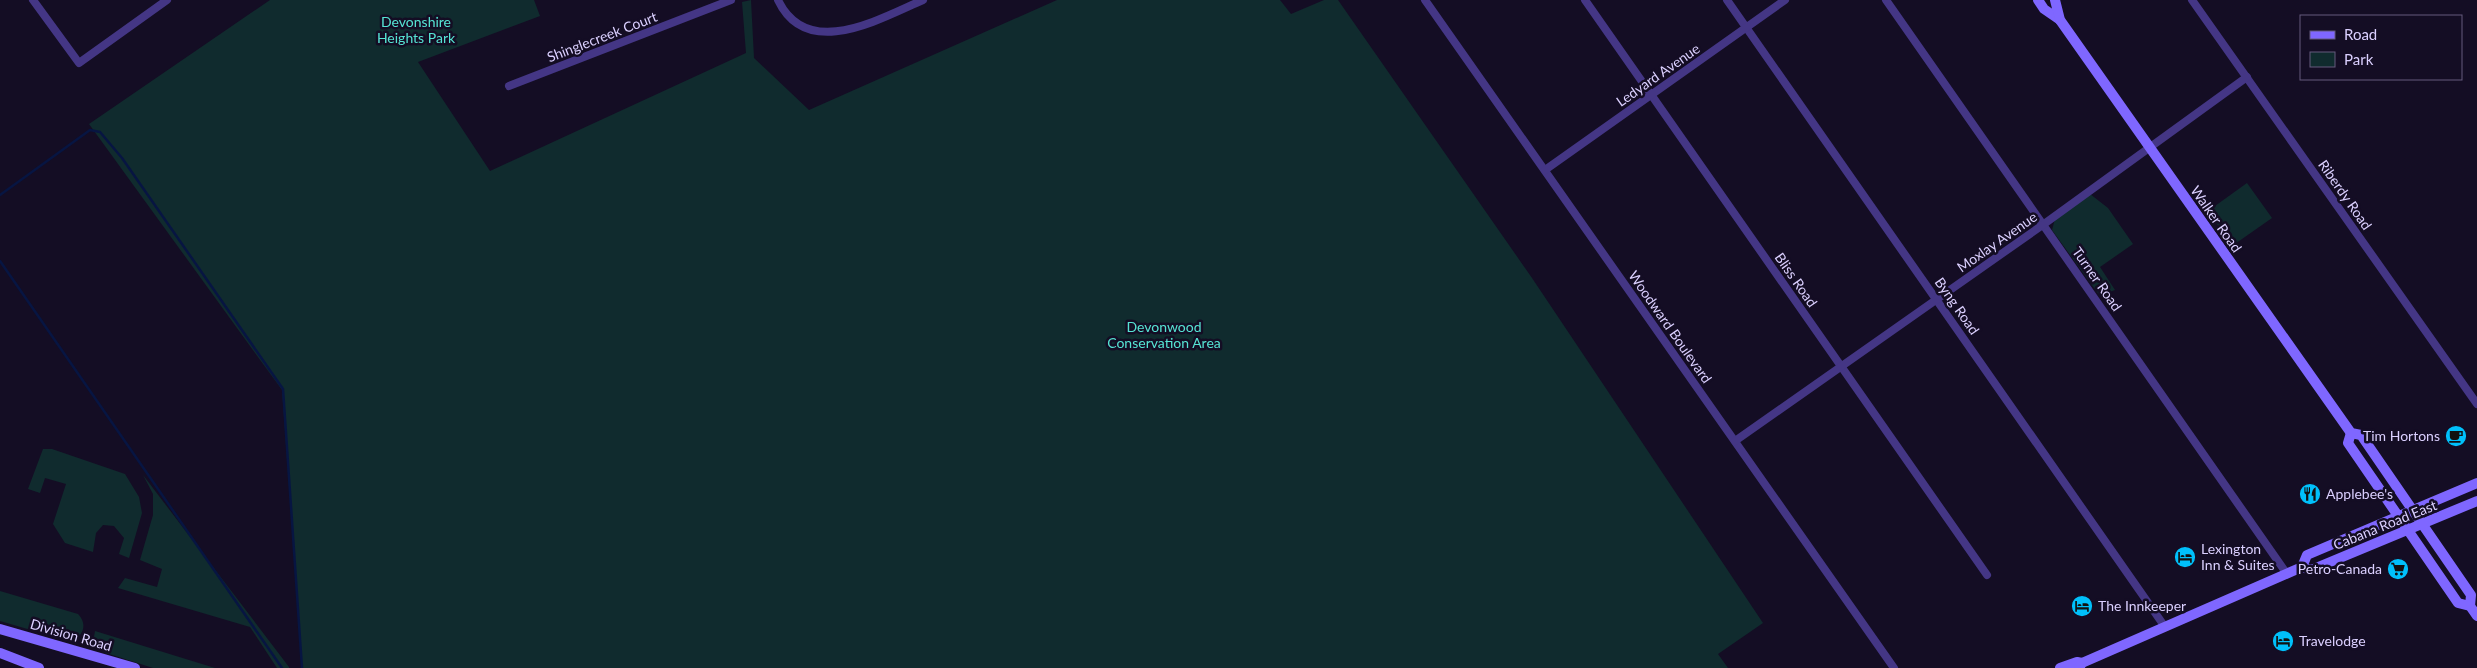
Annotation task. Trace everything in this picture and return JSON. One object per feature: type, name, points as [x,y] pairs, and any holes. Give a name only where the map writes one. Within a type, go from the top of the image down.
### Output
[{"type":"main road","name":"Walker Road","points":[[2038,0],[2044,9],[2060,20],[2351,433],[2361,434],[2471,595],[2470,606],[2477,616]]},
{"type":"main road","name":"Walker Road","points":[[2055,0],[2060,20]]},
{"type":"main road","name":"Walker Road","points":[[2351,433],[2348,443],[2408,531],[2458,603],[2470,606]]},
{"type":"main road","name":"Cabana Road East","points":[[2060,668],[2077,662],[2081,666],[2302,567],[2307,555],[2477,483]]},
{"type":"main road","name":"Cabana Road East","points":[[2302,567],[2311,570],[2477,501]]},
{"type":"main road","name":"Division Road","points":[[0,629],[135,668]]},
{"type":"main road","points":[[0,653],[39,668]]},
{"type":"street","points":[[33,0],[79,63],[167,0]]},
{"type":"street","name":"Shinglecreek Court","points":[[509,86],[731,0]]},
{"type":"street","points":[[778,0],[785,15],[803,28],[823,32],[857,28],[923,0]]},
{"type":"street","name":"Woodward Boulevard","points":[[1425,0],[1894,668]]},
{"type":"street","name":"Bliss Road","points":[[1585,0],[1987,575]]},
{"type":"street","name":"Byng Road","points":[[1727,0],[2165,627]]},
{"type":"street","name":"Ledyard Avenue","points":[[1545,170],[1785,0]]},
{"type":"street","name":"Turner Road","points":[[1886,0],[2287,574]]},
{"type":"street","name":"Riberdy Road","points":[[2192,0],[2477,404]]},
{"type":"street","name":"Moxlay Avenue","points":[[1735,441],[2044,224],[2247,77]]},
{"type":"green space","name":"Devonwood Conservation Area","points":[[270,0],[534,0],[540,16],[418,62],[490,171],[746,53],[742,2],[751,0],[754,58],[809,110],[1057,0],[1280,0],[1291,14],[1324,0],[1338,0],[1532,278],[1763,623],[1718,654],[1728,668],[302,668],[282,390],[89,124]]},
{"type":"green space","points":[[2247,183],[2272,218],[2232,246],[2208,211]]},
{"type":"green space","points":[[2090,194],[2108,208],[2133,244],[2100,267],[2115,290],[2100,296],[2052,230],[2055,219]]},
{"type":"green space","points":[[43,449],[52,449],[125,474],[139,497],[142,513],[129,558],[119,554],[124,538],[114,526],[103,525],[96,533],[93,552],[65,543],[53,524],[66,484],[45,478],[40,493],[28,489]]},
{"type":"green space","points":[[143,475],[289,668],[277,668],[250,627],[118,588],[125,578],[157,587],[162,569],[140,560],[153,515],[153,494]]},
{"type":"green space","points":[[0,591],[78,614],[83,622],[83,630],[72,642],[0,621]]},
{"type":"green space","points":[[95,631],[215,668],[153,668],[103,652],[94,637]]},
{"type":"waterway","points":[[0,195],[90,130],[100,132],[122,158],[283,389],[302,668]]},
{"type":"waterway","points":[[0,261],[282,668]]},
{"type":"place","name":"Tim Hortons","points":[[2456,436]]},
{"type":"place","name":"Applebee's","points":[[2310,494]]},
{"type":"place","name":"Lexington Inn & Suites","points":[[2185,557]]},
{"type":"place","name":"Petro-Canada","points":[[2398,569]]},
{"type":"place","name":"The Innkeeper","points":[[2082,606]]},
{"type":"place","name":"Travelodge","points":[[2283,641]]},
{"type":"park label","name":"Devonshire Heights Park","points":[[416,30]]}]
